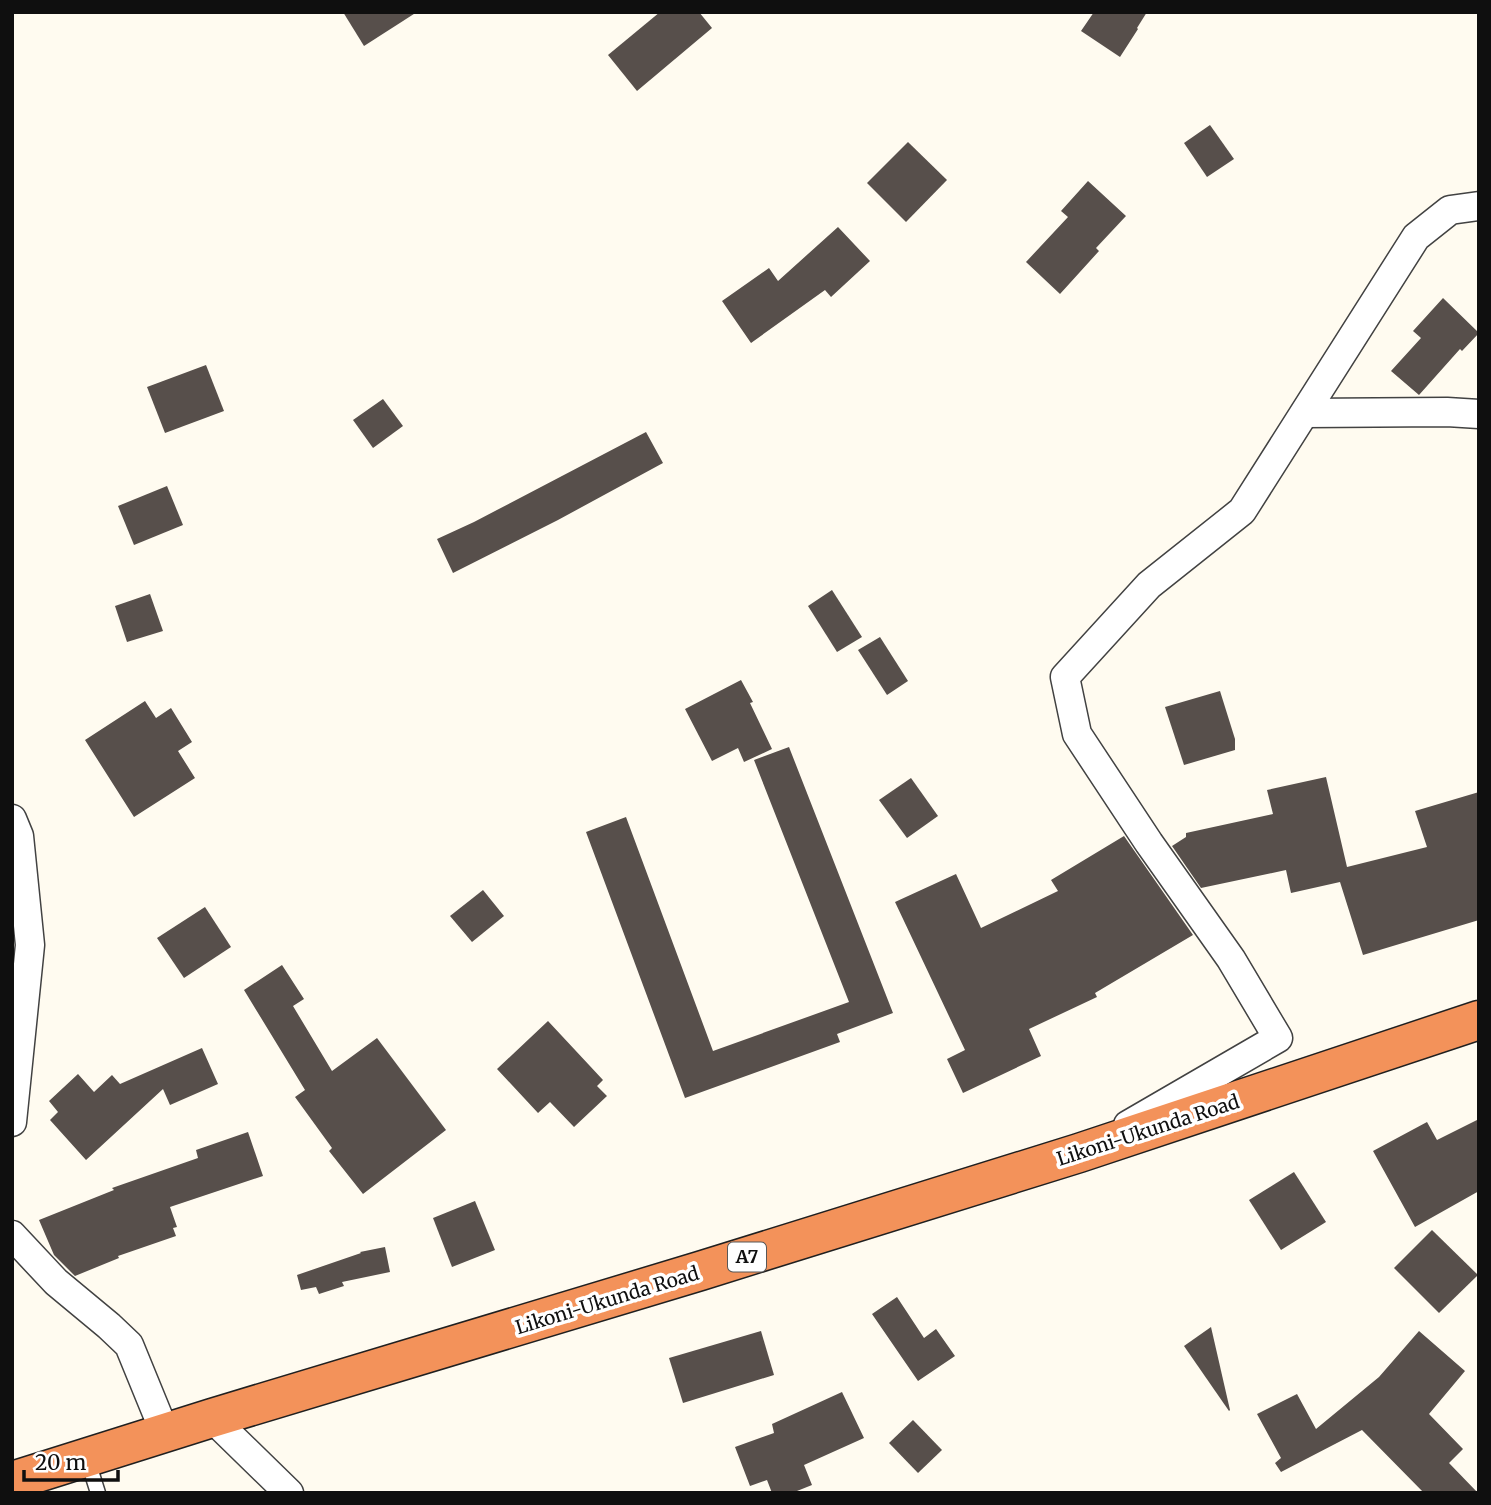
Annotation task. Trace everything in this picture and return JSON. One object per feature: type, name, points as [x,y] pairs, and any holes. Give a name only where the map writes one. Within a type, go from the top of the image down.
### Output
[{"type":"highway","name":"Likoni-Ukunda Road","points":[[12,1481],[92,1475],[165,1433],[700,1272],[1079,1153],[1479,1020]]},
{"type":"street","points":[[1079,1153],[1278,1038],[1231,959],[1149,843],[1077,734],[1065,677],[1149,585],[1242,511],[1416,237],[1450,210],[1479,206]]},
{"type":"street","points":[[1305,413],[1479,414]]},
{"type":"street","points":[[12,819],[19,835],[30,945],[12,1122]]},
{"type":"street","points":[[12,1235],[56,1282],[129,1345],[165,1433]]},
{"type":"street","points":[[212,1418],[289,1493]]},
{"type":"building","points":[[343,12],[417,12],[364,46]]},
{"type":"building","points":[[660,12],[699,12],[712,28],[637,91],[608,55]]},
{"type":"building","points":[[1094,12],[1147,12],[1120,57],[1081,31]]},
{"type":"building","points":[[1210,125],[1234,159],[1207,177],[1184,143]]},
{"type":"building","points":[[908,142],[947,180],[906,222],[867,183]]},
{"type":"building","points":[[1088,181],[1126,216],[1096,248],[1099,251],[1060,294],[1026,262],[1068,217],[1061,211]]},
{"type":"building","points":[[838,227],[870,261],[831,297],[825,290],[751,343],[722,301],[769,268],[778,281]]},
{"type":"building","points":[[1443,298],[1479,333],[1462,351],[1460,349],[1419,395],[1391,371],[1421,338],[1413,331]]},
{"type":"building","points":[[206,365],[224,411],[165,433],[147,387]]},
{"type":"building","points":[[383,399],[403,426],[373,448],[353,420]]},
{"type":"building","points":[[646,432],[663,463],[453,573],[437,539]]},
{"type":"building","points":[[167,486],[183,525],[134,545],[118,506]]},
{"type":"building","points":[[832,590],[862,637],[837,652],[808,606]]},
{"type":"building","points":[[150,594],[163,631],[127,642],[115,606]]},
{"type":"building","points":[[880,637],[908,681],[887,695],[858,650]]},
{"type":"building","points":[[741,680],[772,749],[744,762],[738,748],[712,761],[685,709]]},
{"type":"building","points":[[1220,691],[1235,739],[1235,750],[1184,765],[1165,707]]},
{"type":"building","points":[[145,701],[156,718],[171,708],[192,742],[178,751],[195,778],[134,817],[85,740]]},
{"type":"building","points":[[789,747],[893,1013],[837,1034],[840,1042],[685,1098],[586,832],[626,817],[713,1051],[849,1002],[754,760]]},
{"type":"building","points":[[1326,777],[1347,867],[1427,847],[1415,811],[1479,792],[1479,920],[1363,955],[1340,882],[1291,893],[1286,870],[1201,888],[1172,846],[1186,837],[1186,833],[1273,814],[1267,790]]},
{"type":"building","points":[[911,778],[938,816],[907,838],[879,800]]},
{"type":"building","points":[[1124,836],[1193,935],[1095,993],[1097,997],[1029,1029],[1041,1056],[963,1093],[947,1059],[965,1050],[895,902],[956,874],[981,928],[1058,891],[1051,880]]},
{"type":"building","points":[[483,890],[504,916],[472,942],[450,916]]},
{"type":"building","points":[[205,907],[231,947],[184,978],[157,938]]},
{"type":"building","points":[[282,965],[304,999],[293,1006],[332,1071],[377,1038],[446,1130],[363,1194],[329,1151],[332,1148],[295,1097],[305,1090],[244,990]]},
{"type":"building","points":[[548,1021],[603,1080],[597,1086],[607,1096],[574,1127],[550,1102],[538,1113],[497,1069]]},
{"type":"building","points":[[202,1048],[218,1084],[170,1105],[163,1089],[86,1160],[50,1120],[58,1112],[49,1101],[78,1074],[94,1092],[112,1075],[120,1084]]},
{"type":"building","points":[[1479,1119],[1479,1191],[1415,1227],[1373,1151],[1427,1122],[1437,1140]]},
{"type":"building","points":[[248,1132],[263,1176],[170,1207],[177,1227],[173,1228],[176,1236],[118,1256],[119,1258],[75,1276],[54,1255],[39,1220],[114,1190],[112,1188],[198,1158],[196,1150]]},
{"type":"building","points":[[1294,1172],[1326,1222],[1281,1250],[1249,1200]]},
{"type":"building","points":[[475,1201],[495,1250],[452,1267],[433,1218]]},
{"type":"building","points":[[1432,1230],[1478,1275],[1439,1313],[1394,1268]]},
{"type":"building","points":[[385,1247],[390,1272],[342,1282],[344,1286],[319,1294],[316,1287],[301,1290],[297,1275],[360,1252]]},
{"type":"building","points":[[897,1297],[924,1338],[936,1329],[955,1356],[918,1381],[872,1314]]},
{"type":"building","points":[[1211,1327],[1230,1410],[1229,1411],[1184,1346]]},
{"type":"building","points":[[761,1331],[774,1375],[683,1403],[669,1358]]},
{"type":"building","points":[[1419,1331],[1465,1371],[1429,1414],[1463,1449],[1449,1463],[1478,1493],[1424,1493],[1362,1430],[1281,1472],[1275,1463],[1281,1458],[1257,1414],[1297,1394],[1316,1429],[1379,1377]]},
{"type":"building","points":[[842,1392],[864,1438],[804,1465],[812,1485],[792,1493],[772,1493],[767,1480],[750,1486],[735,1447],[774,1433],[772,1424]]},
{"type":"building","points":[[913,1420],[942,1450],[918,1473],[889,1443]]}]
